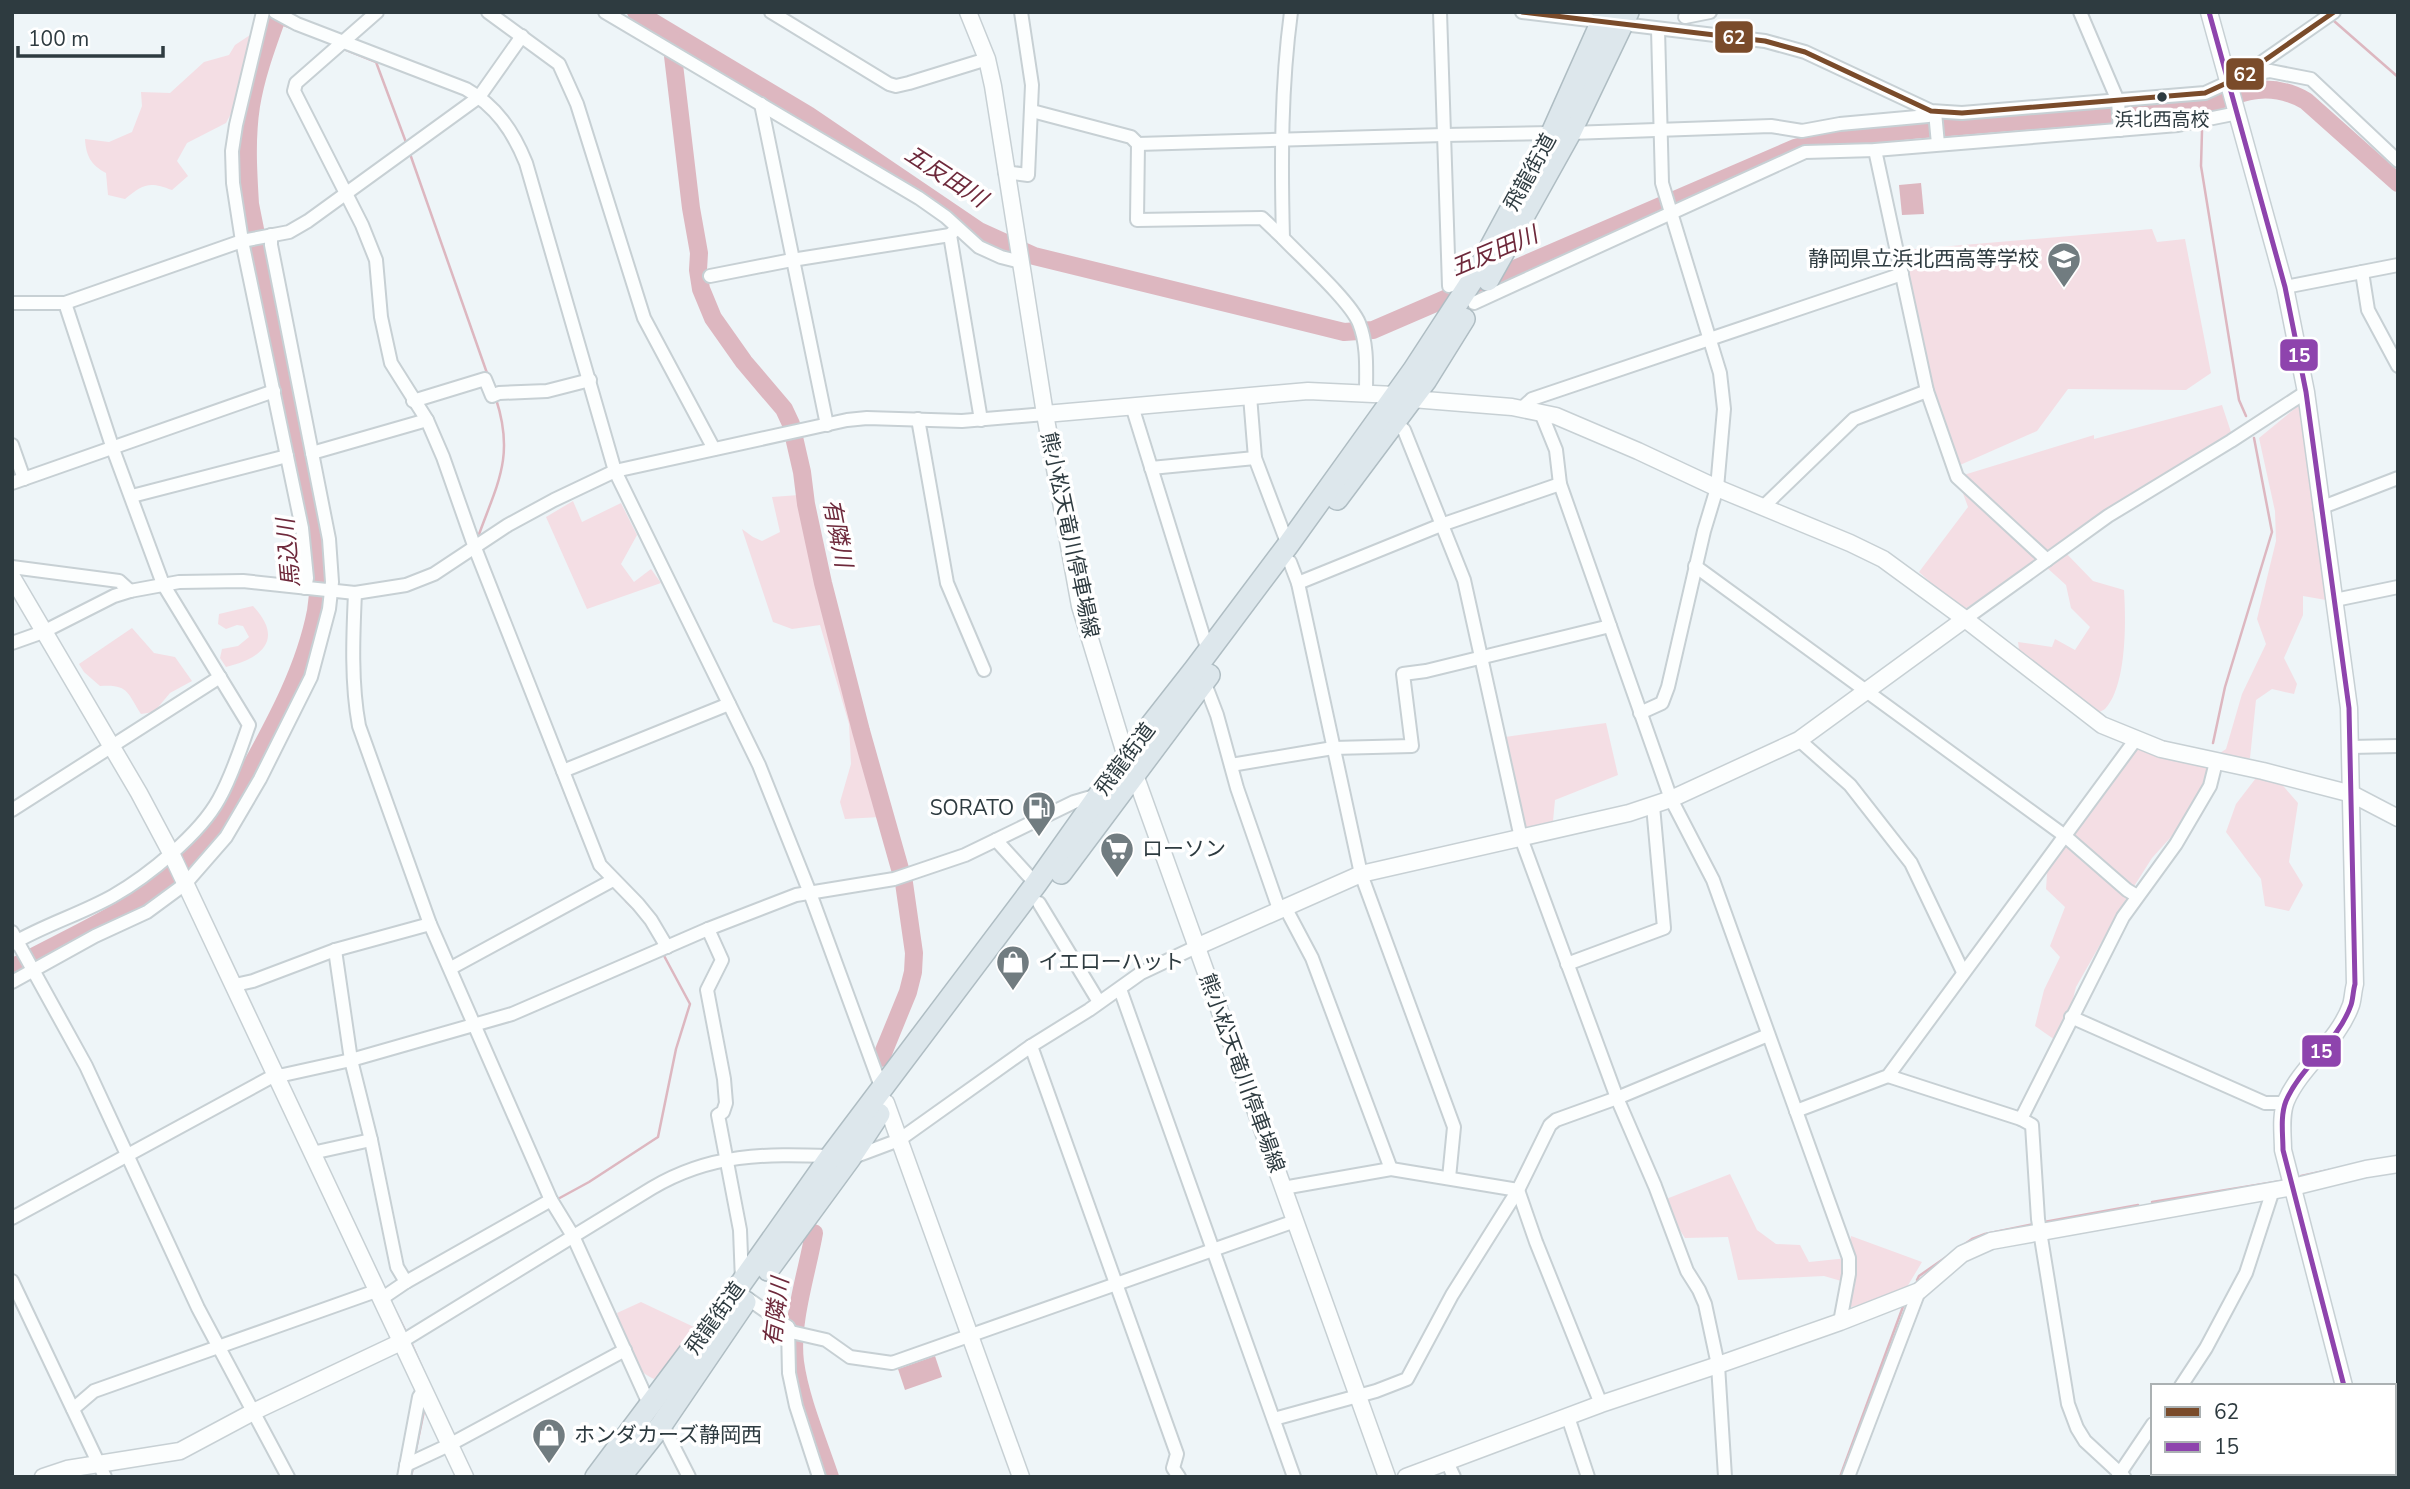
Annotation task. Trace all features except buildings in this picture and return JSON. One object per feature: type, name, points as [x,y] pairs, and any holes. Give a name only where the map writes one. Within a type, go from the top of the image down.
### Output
[{"type":"highway","name":"飛龍街道","points":[[1037,893],[1098,795],[1130,765],[1204,681],[1289,553],[1495,267],[1615,18]]},
{"type":"highway","name":"飛龍街道","points":[[1468,304],[1475,276],[1561,133]]},
{"type":"highway","name":"飛龍街道","points":[[620,1477],[656,1415],[884,1096],[912,1073],[1208,652],[1395,422],[1403,397]]},
{"type":"highway","name":"飛龍街道","points":[[596,1477],[656,1415]]},
{"type":"street","points":[[263,12],[232,151],[233,183],[242,241],[302,528],[307,578],[305,588]]},
{"type":"street","points":[[275,12],[299,18],[338,45],[466,89],[479,97],[506,124],[518,143],[615,471],[759,765],[810,892],[1021,1477]]},
{"type":"street","points":[[377,12],[296,83],[294,91],[376,260],[383,328],[391,363],[427,420],[443,457],[475,548],[600,865],[609,883],[639,904],[652,920],[662,949]]},
{"type":"street","points":[[488,12],[559,64],[577,104],[644,318],[714,449]]},
{"type":"street","points":[[605,12],[919,198],[946,217],[953,232],[981,420]]},
{"type":"street","points":[[771,12],[888,84],[896,86],[987,59]]},
{"type":"street","name":"熊小松天竜川停車場線","points":[[968,12],[987,59],[993,86],[1045,414],[1080,606],[1130,765],[1246,1079],[1387,1477]]},
{"type":"street","points":[[1005,172],[1028,175],[1032,111],[1030,60],[1021,12]]},
{"type":"street","points":[[1283,238],[1282,139],[1286,47],[1291,12]]},
{"type":"street","points":[[1440,12],[1449,286],[1475,276]]},
{"type":"street","points":[[1522,12],[1615,18],[1658,29],[1765,41],[1805,52],[1935,115]]},
{"type":"street","points":[[1681,31],[1686,15],[1710,12]]},
{"type":"street","points":[[2080,12],[2118,104],[2120,126]]},
{"type":"street","points":[[2208,12],[2235,93],[2285,288],[2306,392],[2349,708],[2355,984],[2351,1005],[2339,1027],[2300,1077],[2285,1103],[2282,1127],[2283,1150],[2343,1384]]},
{"type":"street","points":[[1138,144],[1660,128],[1771,126],[1802,131],[1840,124],[1935,115],[2118,104],[2205,93],[2235,93],[2334,12]]},
{"type":"street","points":[[1640,713],[1662,703],[1668,687],[1695,566],[1717,488],[1724,409],[1720,373],[1662,183],[1658,29]]},
{"type":"street","points":[[12,303],[65,303],[242,241],[289,232],[479,97],[522,36]]},
{"type":"street","points":[[1468,304],[1805,152],[1875,150],[1937,140],[2120,126],[2178,125],[2270,71],[2311,79],[2398,161]]},
{"type":"street","points":[[761,104],[827,425]]},
{"type":"street","points":[[1032,111],[1131,137],[1138,144],[1137,220],[1262,218],[1346,304],[1360,326],[1364,342],[1366,393]]},
{"type":"street","points":[[1935,115],[1937,140]]},
{"type":"street","points":[[1875,150],[1927,391],[1957,477],[2047,560]]},
{"type":"street","points":[[710,276],[953,232],[985,250],[1020,260]]},
{"type":"street","points":[[12,982],[33,968],[147,912],[184,882],[226,836],[260,779],[311,677],[323,638],[329,591],[329,538],[269,236]]},
{"type":"street","points":[[2285,288],[2398,265]]},
{"type":"street","points":[[2362,272],[2368,310],[2398,366]]},
{"type":"street","points":[[1521,409],[1532,399],[1902,274]]},
{"type":"street","points":[[65,303],[113,449],[163,584],[249,725],[218,802],[172,855],[112,896],[16,940],[86,1066],[219,1347],[288,1477]]},
{"type":"street","points":[[413,401],[485,379],[495,395],[547,391],[590,380]]},
{"type":"street","points":[[12,446],[18,481],[274,391]]},
{"type":"street","points":[[12,643],[43,632],[130,591],[163,584],[243,581],[355,593],[406,585],[434,574],[509,524],[615,471],[827,425],[867,418],[981,420],[1308,391],[1366,393],[1521,409],[1556,416],[1717,488],[1850,542],[1882,559],[2102,725],[2161,749],[2352,794],[2398,818]]},
{"type":"street","points":[[1763,507],[1854,419],[1927,391]]},
{"type":"street","points":[[43,1477],[67,1469],[102,1470],[180,1451],[253,1412],[401,1342],[688,1169],[725,1160],[775,1155],[841,1157],[899,1140],[1031,1046],[1163,961],[1361,874],[1653,806],[1799,740],[2108,516],[2306,392]]},
{"type":"street","points":[[1250,396],[1255,458],[1298,583],[1361,874],[1454,1127],[1449,1178]]},
{"type":"street","points":[[1132,406],[1208,652]]},
{"type":"street","points":[[1541,413],[1556,450],[1560,484],[1671,799],[1713,880],[1849,1258],[1849,1274],[1840,1322]]},
{"type":"street","points":[[918,419],[947,583],[984,670]]},
{"type":"street","points":[[312,453],[427,420]]},
{"type":"street","points":[[1395,422],[1404,430],[1464,580],[1521,838],[1617,1098],[1655,1186],[1687,1271],[1705,1304],[1718,1365],[1725,1477]]},
{"type":"street","points":[[132,496],[287,456]]},
{"type":"street","points":[[1151,468],[1255,458]]},
{"type":"street","points":[[2320,508],[2398,478]]},
{"type":"street","points":[[1298,583],[1441,525],[1560,484]]},
{"type":"street","points":[[1695,566],[2065,836],[2137,896]]},
{"type":"street","points":[[12,567],[119,581],[130,591]]},
{"type":"street","points":[[12,578],[113,747],[172,855],[465,1477]]},
{"type":"street","points":[[2335,600],[2398,587]]},
{"type":"street","points":[[355,593],[354,650],[359,726],[430,924],[551,1200],[573,1236],[656,1415],[689,1477]]},
{"type":"street","points":[[1231,765],[1333,748],[1412,746],[1403,674],[1426,671],[1610,626]]},
{"type":"street","points":[[12,810],[220,677]]},
{"type":"street","points":[[1204,681],[1217,715],[1237,788],[1282,908],[1312,958],[1391,1169]]},
{"type":"street","points":[[563,771],[729,704]]},
{"type":"street","points":[[1796,1111],[1888,1076],[2136,739]]},
{"type":"street","points":[[1799,740],[1850,785],[1911,863],[1963,972]]},
{"type":"street","points":[[2351,747],[2398,746]]},
{"type":"street","points":[[2021,1119],[2123,917],[2176,844],[2210,786],[2216,762]]},
{"type":"street","points":[[12,1218],[275,1074],[283,1075],[351,1060],[512,1014],[708,929],[796,895],[910,874],[965,855],[1074,802],[1098,795]]},
{"type":"street","points":[[1567,964],[1664,928],[1653,806]]},
{"type":"street","points":[[996,840],[1037,893],[1099,1002]]},
{"type":"street","points":[[451,968],[609,883]]},
{"type":"street","points":[[235,985],[253,981],[335,950],[430,924]]},
{"type":"street","points":[[708,929],[722,960],[707,990],[724,1079],[726,1103],[723,1112],[718,1115],[740,1230],[745,1290],[790,1330],[826,1340],[850,1357],[892,1363],[1295,1221]]},
{"type":"street","points":[[335,950],[351,1060],[371,1140],[397,1267],[406,1282]]},
{"type":"street","points":[[1120,989],[1294,1477]]},
{"type":"street","points":[[2071,1017],[2265,1103],[2285,1103]]},
{"type":"street","points":[[1274,1419],[1358,1396],[1407,1379],[1452,1295],[1518,1190],[1550,1125],[1556,1120],[1617,1098],[1768,1035]]},
{"type":"street","points":[[1031,1046],[1177,1454],[1173,1468],[1179,1477]]},
{"type":"street","points":[[1888,1076],[2021,1119],[2032,1125],[2039,1226],[2068,1404],[2077,1428],[2085,1441],[2121,1475],[2151,1427]]},
{"type":"street","points":[[312,1153],[371,1140]]},
{"type":"street","points":[[1406,1477],[1601,1404],[1840,1322],[1919,1291],[1969,1250],[2039,1226],[2293,1187],[2398,1164]]},
{"type":"street","points":[[1283,1188],[1391,1169],[1518,1190]]},
{"type":"street","points":[[1518,1190],[1601,1404]]},
{"type":"street","points":[[2182,1384],[2206,1348],[2246,1273],[2273,1190]]},
{"type":"street","points":[[73,1409],[94,1391],[379,1295],[551,1200]]},
{"type":"street","points":[[12,1281],[102,1470]]},
{"type":"street","points":[[1848,1477],[1919,1291]]},
{"type":"street","points":[[790,1330],[789,1373],[796,1406],[819,1477]]},
{"type":"street","points":[[405,1471],[625,1350]]},
{"type":"street","points":[[405,1471],[419,1397],[423,1391]]},
{"type":"street","points":[[1568,1417],[1588,1477]]},
{"type":"street","points":[[1447,1462],[1454,1477]]},
{"type":"shaded area","points":[[259,29],[235,106],[226,123],[187,143],[177,161],[188,176],[172,190],[147,185],[125,199],[108,195],[106,173],[90,159],[85,139],[109,142],[132,132],[142,106],[141,92],[170,93],[204,62],[229,55],[235,45]]},
{"type":"shaded area","points":[[1921,183],[1924,214],[1902,215],[1899,185]]},
{"type":"shaded area","points":[[2152,229],[2157,242],[2185,239],[2211,373],[2186,390],[2068,389],[2037,431],[1960,465],[1914,339],[1904,250]]},
{"type":"shaded area","points":[[2304,401],[2326,600],[2303,596],[2303,615],[2284,658],[2297,684],[2294,694],[2272,689],[2256,700],[2250,758],[2221,772],[2198,807],[2152,858],[2076,987],[2066,1027],[2055,1040],[2035,1026],[2044,990],[2060,957],[2050,946],[2065,907],[2046,889],[2048,859],[2133,744],[2204,764],[2226,749],[2242,694],[2266,644],[2257,619],[2276,541],[2275,511],[2259,438]]},
{"type":"shaded area","points":[[2222,405],[2231,432],[1965,609],[1945,598],[1919,572],[1968,507],[1957,477],[2094,435],[2094,439]]},
{"type":"shaded area","points":[[799,495],[880,817],[845,819],[840,802],[851,764],[849,724],[820,625],[792,629],[773,622],[742,529],[762,541],[780,532],[772,497]]},
{"type":"shaded area","points":[[573,501],[582,522],[621,503],[637,535],[621,564],[634,582],[651,569],[661,583],[587,609],[546,517]]},
{"type":"shaded area","points":[[2064,551],[2093,581],[2124,590],[2124,652],[2118,685],[2105,709],[2090,715],[2020,656],[2018,642],[2052,647],[2055,639],[2075,650],[2090,627],[2071,608],[2066,585],[2045,566]]},
{"type":"shaded area","points":[[253,606],[267,628],[265,646],[250,658],[226,667],[220,658],[222,649],[238,646],[249,637],[243,626],[226,629],[218,624],[219,614]]},
{"type":"shaded area","points":[[132,628],[154,653],[175,657],[192,681],[170,693],[154,712],[141,714],[126,691],[116,686],[100,686],[79,664]]},
{"type":"shaded area","points":[[1606,723],[1618,775],[1555,800],[1553,821],[1524,828],[1505,737]]},
{"type":"shaded area","points":[[2272,773],[2298,803],[2289,862],[2303,885],[2289,911],[2265,906],[2261,879],[2226,832],[2236,804],[2256,778]]},
{"type":"shaded area","points":[[1730,1174],[1757,1230],[1776,1244],[1800,1245],[1809,1262],[1848,1258],[1851,1236],[1922,1262],[1904,1292],[1848,1308],[1855,1285],[1824,1276],[1738,1280],[1728,1237],[1685,1238],[1661,1201]]},
{"type":"shaded area","points":[[641,1302],[696,1328],[654,1379],[633,1360],[617,1313]]},
{"type":"shaded area","points":[[935,1356],[942,1377],[905,1390],[898,1369]]},
{"type":"waterway","name":"馬込川","points":[[12,968],[143,896],[177,870],[201,845],[226,813],[269,733],[297,674],[311,632],[318,598],[314,531],[250,204],[249,118],[259,70],[279,12]]},
{"type":"waterway","name":"五反田川","points":[[636,12],[808,115],[979,231],[1034,256],[1344,332],[1373,330],[1795,148],[1829,139],[2200,107],[2253,90],[2279,91],[2306,101],[2398,183]]},
{"type":"waterway","points":[[2334,21],[2398,77]]},
{"type":"waterway","points":[[276,22],[335,45]]},
{"type":"waterway","name":"有隣川","points":[[671,39],[699,253],[701,289],[713,318],[744,362],[784,409],[791,424],[823,583],[904,883],[914,953],[913,972],[908,992],[881,1058]]},
{"type":"waterway","points":[[344,49],[376,62],[407,145]]},
{"type":"waterway","points":[[2202,131],[2201,166],[2239,400],[2246,416]]},
{"type":"waterway","points":[[409,151],[488,376]]},
{"type":"waterway","points":[[478,537],[497,485],[504,454],[504,438],[496,399]]},
{"type":"waterway","points":[[2213,743],[2225,687],[2272,532],[2254,438]]},
{"type":"waterway","points":[[533,712],[583,839]]},
{"type":"waterway","points":[[626,901],[636,911]]},
{"type":"waterway","points":[[556,1200],[658,1137],[676,1049],[690,1004],[662,952]]},
{"type":"waterway","points":[[2301,1176],[2329,1170]]},
{"type":"waterway","points":[[2152,1202],[2281,1181]]},
{"type":"waterway","points":[[2044,1222],[2138,1205]]},
{"type":"waterway","points":[[1917,1280],[1972,1239],[2034,1224]]},
{"type":"waterway","name":"有隣川","points":[[814,1233],[797,1315],[794,1347],[797,1376],[805,1405],[830,1477]]},
{"type":"waterway","points":[[1840,1477],[1904,1304]]},
{"type":"waterway","points":[[393,1306],[407,1334]]},
{"type":"waterway","points":[[410,1340],[427,1379]]},
{"type":"waterway","points":[[415,1454],[425,1406]]},
{"type":"waterway","points":[[411,1477],[413,1467]]},
{"type":"transit line","name":"62","points":[[1522,12],[1765,41],[1805,52],[1931,111],[1962,113],[2205,93],[2242,76],[2334,12]]},
{"type":"transit line","name":"15","points":[[2209,12],[2285,287],[2306,392],[2349,708],[2355,984],[2345,1018],[2301,1076],[2286,1101],[2282,1126],[2283,1150],[2343,1384]]},
{"type":"place","name":"浜北西高校","points":[[2162,97]]},
{"type":"place","name":"静岡県立浜北西高等学校","points":[[2064,289]]},
{"type":"place","name":"SORATO","points":[[1039,838]]},
{"type":"place","name":"ローソン","points":[[1117,879]]},
{"type":"place","name":"イエローハット","points":[[1013,992]]},
{"type":"place","name":"ホンダカーズ静岡西","points":[[549,1465]]}]
